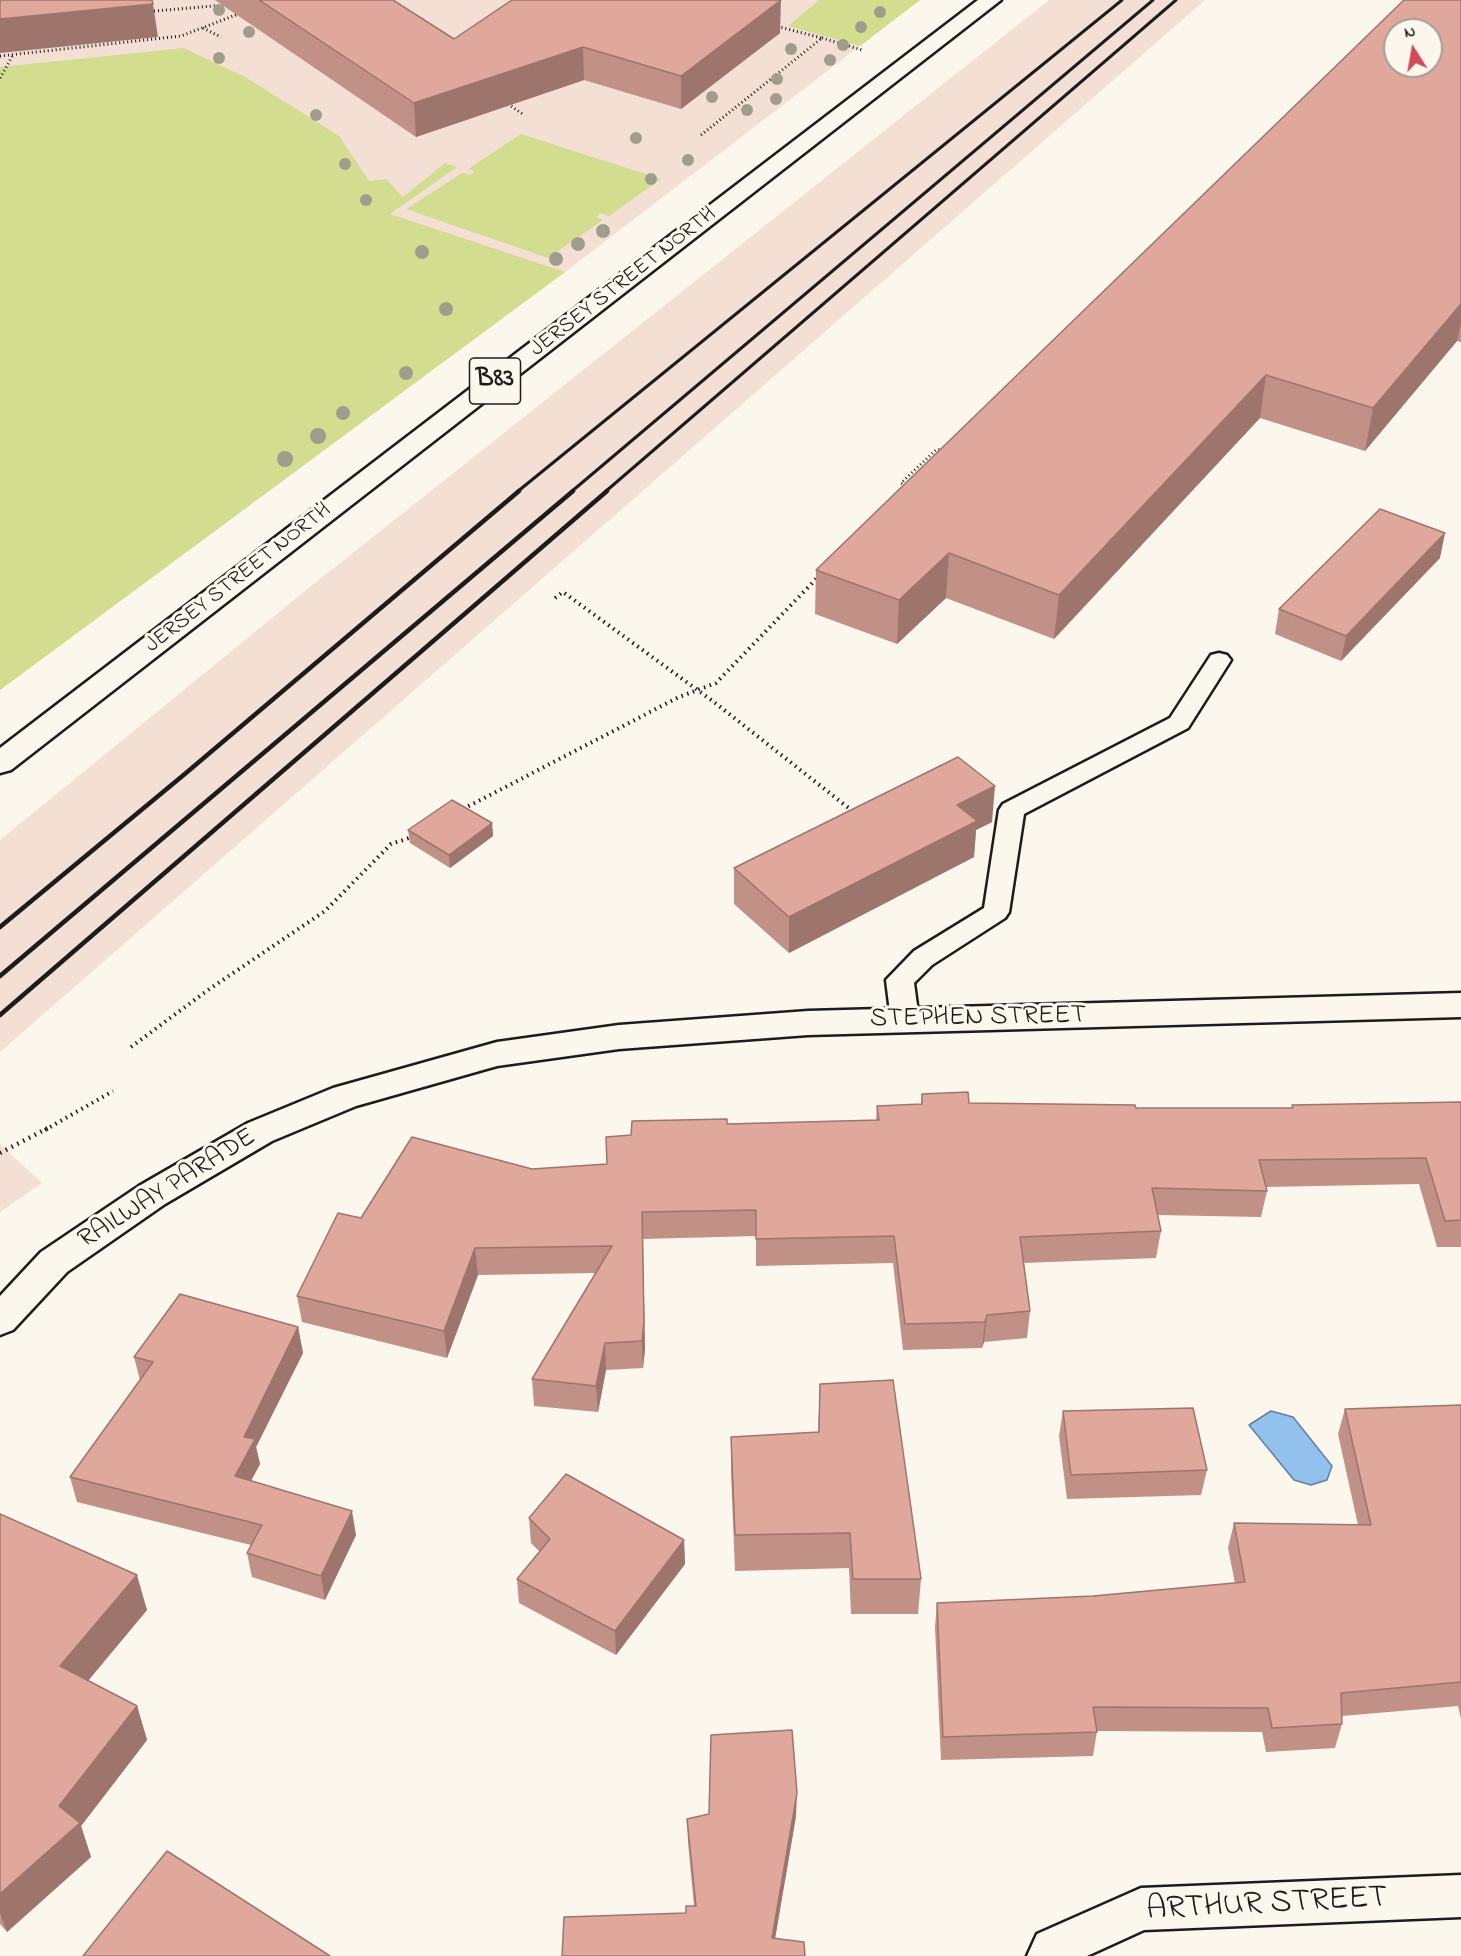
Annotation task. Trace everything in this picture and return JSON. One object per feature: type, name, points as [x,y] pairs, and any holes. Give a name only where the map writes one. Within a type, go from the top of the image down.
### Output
[{"type":"main road","name":"JERSEY STREET NORTH","points":[[0,763],[991,0]]},
{"type":"main road","name":"STEPHEN STREET","points":[[497,1054],[619,1036],[808,1023],[1461,1005]]},
{"type":"main road","name":"RAILWAY PARADE","points":[[0,1320],[54,1262],[152,1194],[260,1132],[345,1098],[497,1054]]},
{"type":"main road","name":"ARTHUR STREET","points":[[1050,1956],[1053,1949],[1141,1909],[1461,1896]]},
{"type":"lane","points":[[905,1020],[900,980],[923,958],[996,912],[1012,810],[1179,723],[1219,660]]},
{"type":"path","points":[[154,11],[230,4]]},
{"type":"path","points":[[0,56],[181,36],[249,10]]},
{"type":"path","points":[[770,24],[863,50]]},
{"type":"path","points":[[203,28],[221,37]]},
{"type":"path","points":[[701,135],[822,38]]},
{"type":"path","points":[[0,78],[14,55]]},
{"type":"path","points":[[507,103],[524,116]]},
{"type":"path","points":[[899,494],[908,486],[901,483],[936,450],[946,449]]},
{"type":"path","points":[[460,810],[679,697],[716,683],[821,574]]},
{"type":"path","points":[[555,598],[563,592],[697,690],[862,818]]},
{"type":"path","points":[[131,1047],[208,990],[325,910],[391,844],[416,836]]},
{"type":"path","points":[[0,1153],[35,1136],[112,1091]]},
{"type":"shaded area","points":[[49,0],[920,0],[565,272],[0,690],[0,6]]},
{"type":"shaded area","points":[[1049,0],[1205,0],[0,1052],[0,840],[310,587]]},
{"type":"shaded area","points":[[0,1144],[42,1183],[0,1212]]},
{"type":"green space","points":[[819,0],[920,0],[860,46],[788,26]]},
{"type":"green space","points":[[184,48],[247,78],[339,136],[369,181],[386,179],[403,197],[445,163],[457,167],[390,214],[565,272],[0,690],[0,67]]},
{"type":"green space","points":[[521,134],[661,179],[609,216],[601,213],[596,217],[603,220],[548,258],[406,209],[462,173],[470,175],[475,171],[468,169]]},
{"type":"water","points":[[1271,1411],[1293,1417],[1332,1466],[1327,1480],[1311,1485],[1294,1480],[1249,1425]]},
{"type":"building","points":[[0,0],[152,0],[153,4],[0,19]]},
{"type":"building","points":[[259,0],[393,0],[454,39],[512,0],[781,0],[681,76],[583,47],[414,103]]},
{"type":"building","points":[[1404,0],[1461,0],[1461,304],[1373,408],[1266,375],[1059,595],[949,553],[899,600],[816,570],[1383,20],[1383,78],[1443,78],[1443,18],[1385,18]]},
{"type":"building","points":[[1380,509],[1445,533],[1346,636],[1279,609]]},
{"type":"building","points":[[958,757],[995,786],[957,805],[977,821],[789,917],[734,868]]},
{"type":"building","points":[[452,800],[492,823],[449,855],[408,830]]},
{"type":"building","points":[[968,1092],[969,1103],[1135,1105],[1136,1108],[1293,1108],[1292,1105],[1461,1102],[1461,1220],[1445,1221],[1426,1158],[1259,1160],[1267,1191],[1152,1188],[1161,1231],[1020,1237],[1030,1311],[987,1315],[985,1322],[905,1324],[894,1236],[756,1239],[756,1210],[642,1212],[644,1322],[642,1341],[605,1343],[596,1386],[532,1379],[612,1246],[475,1248],[444,1331],[297,1296],[338,1213],[361,1218],[412,1137],[532,1169],[607,1164],[606,1137],[631,1135],[632,1121],[727,1119],[727,1124],[879,1120],[877,1106],[922,1104],[922,1094]]},
{"type":"building","points":[[180,1294],[298,1327],[244,1437],[255,1439],[235,1476],[352,1511],[321,1576],[247,1553],[262,1525],[70,1477],[153,1362],[134,1357]]},
{"type":"building","points":[[893,1380],[921,1579],[853,1579],[850,1533],[735,1535],[731,1437],[819,1432],[820,1384]]},
{"type":"building","points":[[1461,1405],[1461,1682],[1341,1693],[1342,1724],[1272,1728],[1268,1708],[1093,1707],[1097,1732],[943,1737],[937,1603],[1093,1596],[1245,1582],[1234,1523],[1371,1525],[1345,1409]]},
{"type":"building","points":[[1193,1408],[1207,1470],[1071,1475],[1063,1411]]},
{"type":"building","points":[[566,1474],[684,1540],[615,1631],[517,1579],[550,1539],[529,1518]]},
{"type":"building","points":[[0,1514],[137,1575],[60,1666],[137,1706],[59,1806],[80,1823],[0,1894]]},
{"type":"building","points":[[792,1730],[797,1793],[772,1938],[804,1942],[805,1956],[562,1956],[564,1917],[686,1913],[686,1906],[696,1906],[687,1819],[709,1814],[711,1735]]},
{"type":"building","points":[[167,1851],[330,1956],[83,1956]]},
{"type":"railway","points":[[517,492],[1122,0]]},
{"type":"railway","points":[[571,492],[1153,0]]},
{"type":"railway","points":[[605,492],[1176,0]]},
{"type":"railway","points":[[0,927],[519,491]]},
{"type":"railway","points":[[0,976],[573,491]]},
{"type":"railway","points":[[0,1015],[607,491]]}]
